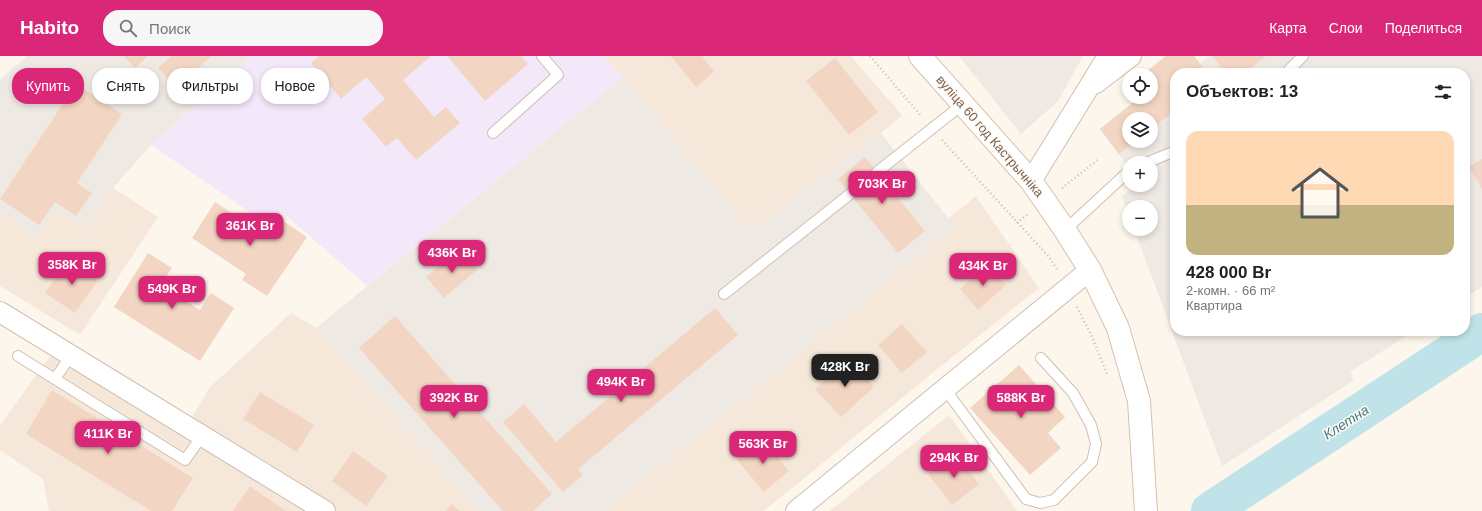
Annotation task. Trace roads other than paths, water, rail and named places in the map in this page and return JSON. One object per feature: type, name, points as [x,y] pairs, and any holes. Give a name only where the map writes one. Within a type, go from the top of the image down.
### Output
[{"type":"street","name":"вуліца 60 год Кастрычніка","points":[[920,56],[1031,182],[1065,230],[1090,270],[1118,328],[1139,401],[1146,511]]},
{"type":"street","points":[[1031,182],[1108,56]]},
{"type":"street","points":[[1086,91],[1131,56]]},
{"type":"street","points":[[796,511],[1090,270]]},
{"type":"street","points":[[1,314],[71,355],[326,511]]},
{"type":"lane","points":[[493,133],[558,75],[542,56]]},
{"type":"lane","points":[[1291,68],[1303,56]]},
{"type":"lane","points":[[877,172],[963,104]]},
{"type":"lane","points":[[1158,158],[1170,153]]},
{"type":"lane","points":[[1065,230],[1122,177]]},
{"type":"lane","points":[[724,294],[850,194]]},
{"type":"lane","points":[[55,379],[71,355]]},
{"type":"lane","points":[[18,356],[185,460],[202,436]]},
{"type":"lane","points":[[945,389],[1026,500],[1040,503],[1054,500],[1092,462],[1096,444],[1090,425],[1073,393],[1041,358]]},
{"type":"waterway","name":"Клетна","points":[[1210,511],[1482,332]]}]
